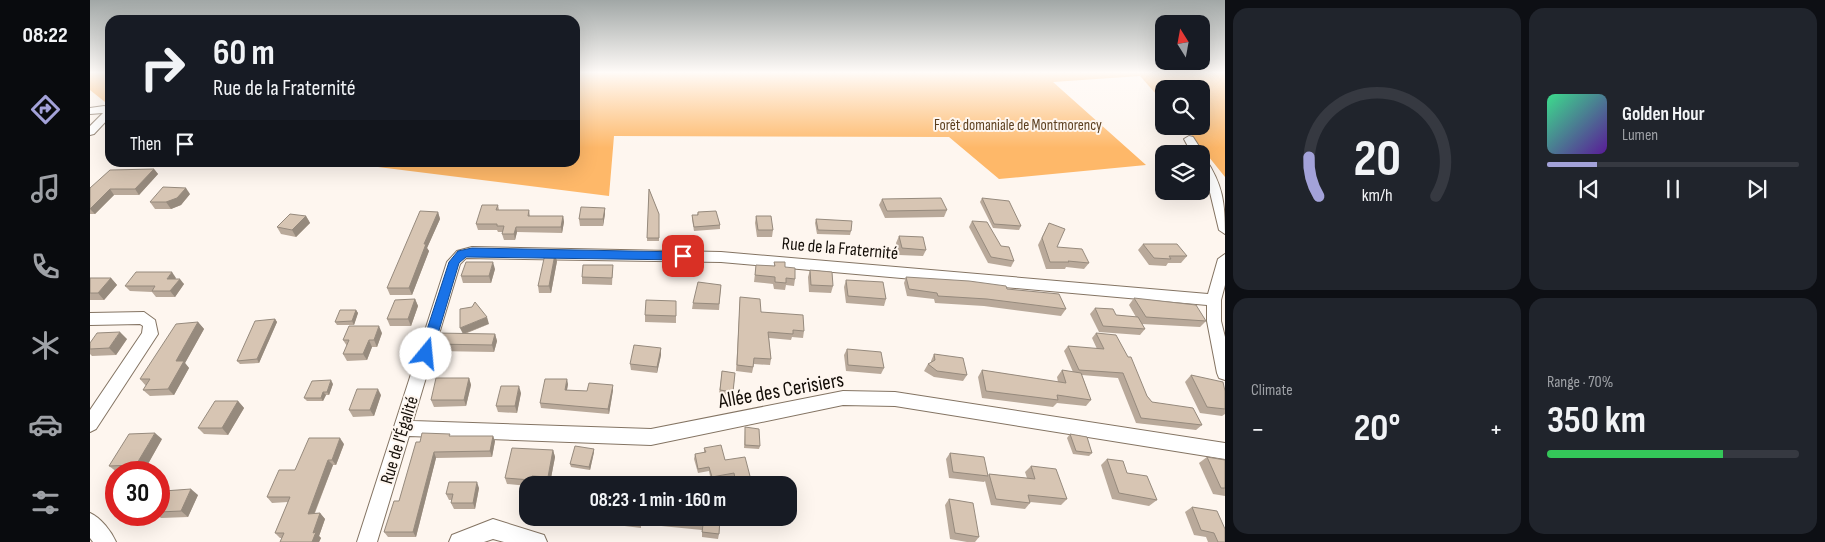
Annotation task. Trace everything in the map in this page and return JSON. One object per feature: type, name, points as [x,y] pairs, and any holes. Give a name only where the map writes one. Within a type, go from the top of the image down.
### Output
[{"type":"street","points":[[90,112],[105,110]]},
{"type":"street","points":[[90,132],[105,118]]},
{"type":"street","points":[[1189,139],[1193,145]]},
{"type":"street","points":[[1210,175],[1213,180],[1225,230]]},
{"type":"street","name":"Rue de la Fraternité","points":[[462,254],[472,252],[721,257],[1117,290],[1214,300]]},
{"type":"street","name":"Rue de l'Égalité","points":[[367,542],[454,262],[462,254]]},
{"type":"street","points":[[1225,259],[1214,300],[1214,321],[1225,373]]},
{"type":"street","points":[[90,319],[144,318],[150,324],[150,334],[90,424]]},
{"type":"street","name":"Allée des Cerisiers","points":[[403,428],[651,437],[844,398],[895,399],[1225,452]]},
{"type":"street","points":[[90,523],[106,542]]},
{"type":"street","points":[[459,542],[493,529],[537,542]]},
{"type":"green space","name":"Forêt domaniale de Montmorency","points":[[580,97],[1070,97],[1146,165],[999,179],[949,137],[614,136],[609,196],[378,167],[580,167]]},
{"type":"green space","name":"Forêt domaniale de Montmorency","points":[[1210,97],[1225,97],[1225,177],[1210,158],[1210,145],[1199,145],[1191,135],[1210,135]]},
{"type":"building","points":[[154,169],[135,189],[110,189],[90,209],[90,188],[110,170]]},
{"type":"building","points":[[163,187],[186,188],[177,198],[166,202],[150,202]]},
{"type":"building","points":[[649,189],[659,214],[659,238],[647,238]]},
{"type":"building","points":[[941,198],[947,210],[887,211],[882,199]]},
{"type":"building","points":[[982,198],[1009,201],[1021,226],[994,224]]},
{"type":"building","points":[[482,205],[498,205],[496,210],[529,210],[528,216],[563,216],[561,227],[516,227],[514,234],[502,234],[504,226],[476,224]]},
{"type":"building","points":[[581,207],[605,208],[603,219],[579,219]]},
{"type":"building","points":[[420,211],[438,212],[424,244],[426,244],[409,288],[387,288]]},
{"type":"building","points":[[716,211],[720,225],[694,227],[692,215],[698,215],[698,212]]},
{"type":"building","points":[[290,214],[306,216],[292,230],[277,227]]},
{"type":"building","points":[[756,216],[771,216],[773,230],[758,230]]},
{"type":"building","points":[[816,219],[852,221],[851,231],[818,230]]},
{"type":"building","points":[[972,221],[987,222],[1001,246],[1009,247],[1014,261],[991,257]]},
{"type":"building","points":[[1049,223],[1065,229],[1057,247],[1082,249],[1089,263],[1050,262],[1042,238]]},
{"type":"building","points":[[899,236],[923,237],[926,250],[902,248]]},
{"type":"building","points":[[1143,244],[1177,244],[1187,256],[1169,256],[1171,259],[1154,258]]},
{"type":"building","points":[[545,254],[555,254],[549,286],[538,286]]},
{"type":"building","points":[[466,262],[493,262],[489,276],[461,276]]},
{"type":"building","points":[[774,262],[785,262],[785,267],[795,268],[795,279],[786,278],[786,283],[775,282],[775,277],[755,275],[756,265],[775,266]]},
{"type":"building","points":[[583,265],[613,265],[612,278],[582,277]]},
{"type":"building","points":[[810,270],[832,272],[833,286],[811,285]]},
{"type":"building","points":[[136,272],[172,272],[167,279],[180,279],[170,291],[152,291],[155,286],[125,286]]},
{"type":"building","points":[[906,277],[969,281],[1006,286],[1007,289],[1059,294],[1066,309],[987,299],[938,296],[937,293],[909,289]]},
{"type":"building","points":[[90,278],[111,278],[98,293],[90,293]]},
{"type":"building","points":[[846,280],[883,282],[886,299],[848,296]]},
{"type":"building","points":[[698,282],[721,285],[719,304],[693,303]]},
{"type":"building","points":[[740,297],[760,299],[761,312],[803,315],[804,331],[793,330],[793,334],[768,332],[771,359],[754,358],[753,367],[737,365]]},
{"type":"building","points":[[1134,298],[1196,305],[1206,321],[1146,317]]},
{"type":"building","points":[[415,299],[408,319],[387,319],[395,300]]},
{"type":"building","points":[[646,300],[676,301],[676,316],[645,315]]},
{"type":"building","points":[[475,302],[487,317],[460,328],[460,309],[472,307]]},
{"type":"building","points":[[1095,308],[1113,309],[1116,315],[1138,317],[1145,329],[1103,326]]},
{"type":"building","points":[[340,310],[356,310],[352,321],[335,322]]},
{"type":"building","points":[[275,319],[257,359],[237,361],[255,321]]},
{"type":"building","points":[[198,322],[176,361],[184,361],[168,389],[143,390],[150,379],[140,379],[176,324]]},
{"type":"building","points":[[349,326],[379,326],[374,340],[369,340],[363,354],[343,354],[349,340],[343,340]]},
{"type":"building","points":[[120,332],[109,348],[90,349],[90,343],[97,333]]},
{"type":"building","points":[[436,333],[495,334],[492,345],[433,344]]},
{"type":"building","points":[[1096,333],[1116,335],[1128,357],[1131,357],[1147,396],[1152,402],[1193,408],[1202,425],[1141,418],[1123,373],[1079,370],[1068,346],[1104,349]]},
{"type":"building","points":[[634,345],[661,348],[657,367],[630,364]]},
{"type":"building","points":[[847,349],[881,352],[884,368],[848,365]]},
{"type":"building","points":[[934,354],[963,358],[967,375],[937,371],[928,364],[935,360]]},
{"type":"building","points":[[982,370],[1066,383],[1062,370],[1081,373],[1091,400],[1057,395],[1058,400],[986,391]]},
{"type":"building","points":[[722,371],[735,373],[733,392],[720,390]]},
{"type":"building","points":[[1191,375],[1223,382],[1225,409],[1207,407]]},
{"type":"building","points":[[436,378],[469,378],[464,400],[431,400]]},
{"type":"building","points":[[545,379],[567,379],[565,390],[587,391],[589,383],[613,385],[608,409],[540,403]]},
{"type":"building","points":[[331,380],[327,392],[323,392],[321,398],[304,398],[312,381]]},
{"type":"building","points":[[501,386],[519,386],[515,406],[496,406]]},
{"type":"building","points":[[357,389],[378,389],[370,410],[349,410]]},
{"type":"building","points":[[215,401],[238,401],[222,428],[198,428]]},
{"type":"building","points":[[745,427],[759,429],[760,446],[745,445]]},
{"type":"building","points":[[155,433],[138,461],[112,461],[129,434]]},
{"type":"building","points":[[422,433],[450,434],[449,436],[493,436],[490,451],[434,452],[413,532],[384,532],[394,501],[399,501],[416,442],[420,442]]},
{"type":"building","points":[[1070,434],[1087,437],[1092,453],[1076,451]]},
{"type":"building","points":[[309,438],[340,438],[332,460],[328,460],[308,514],[320,513],[313,533],[316,532],[312,542],[280,542],[284,533],[275,533],[290,497],[267,497],[279,470],[295,470]]},
{"type":"building","points":[[721,445],[725,460],[745,457],[750,476],[735,476],[734,473],[712,476],[709,467],[698,469],[695,454],[706,452],[704,448]]},
{"type":"building","points":[[575,446],[594,449],[589,467],[570,464]]},
{"type":"building","points":[[512,448],[553,450],[548,476],[519,476],[519,479],[505,478]]},
{"type":"building","points":[[950,453],[984,457],[988,476],[953,472]]},
{"type":"building","points":[[1207,457],[1225,460],[1225,488],[1221,488]]},
{"type":"building","points":[[1107,459],[1123,461],[1127,473],[1147,476],[1157,500],[1119,493]]},
{"type":"building","points":[[1031,466],[1056,469],[1067,499],[1028,495],[1030,503],[996,499],[989,474],[1035,479]]},
{"type":"building","points":[[449,482],[477,482],[473,503],[451,503],[453,494],[446,494]]},
{"type":"building","points":[[191,489],[181,511],[170,512],[170,491]]},
{"type":"building","points":[[949,499],[973,503],[979,537],[955,533]]},
{"type":"building","points":[[1192,507],[1217,511],[1225,529],[1225,542],[1218,542],[1214,533],[1201,530]]},
{"type":"building","points":[[703,526],[720,526],[719,534],[702,532]]},
{"type":"route","points":[[426,354],[454,262],[462,254],[472,252],[683,256]]}]
